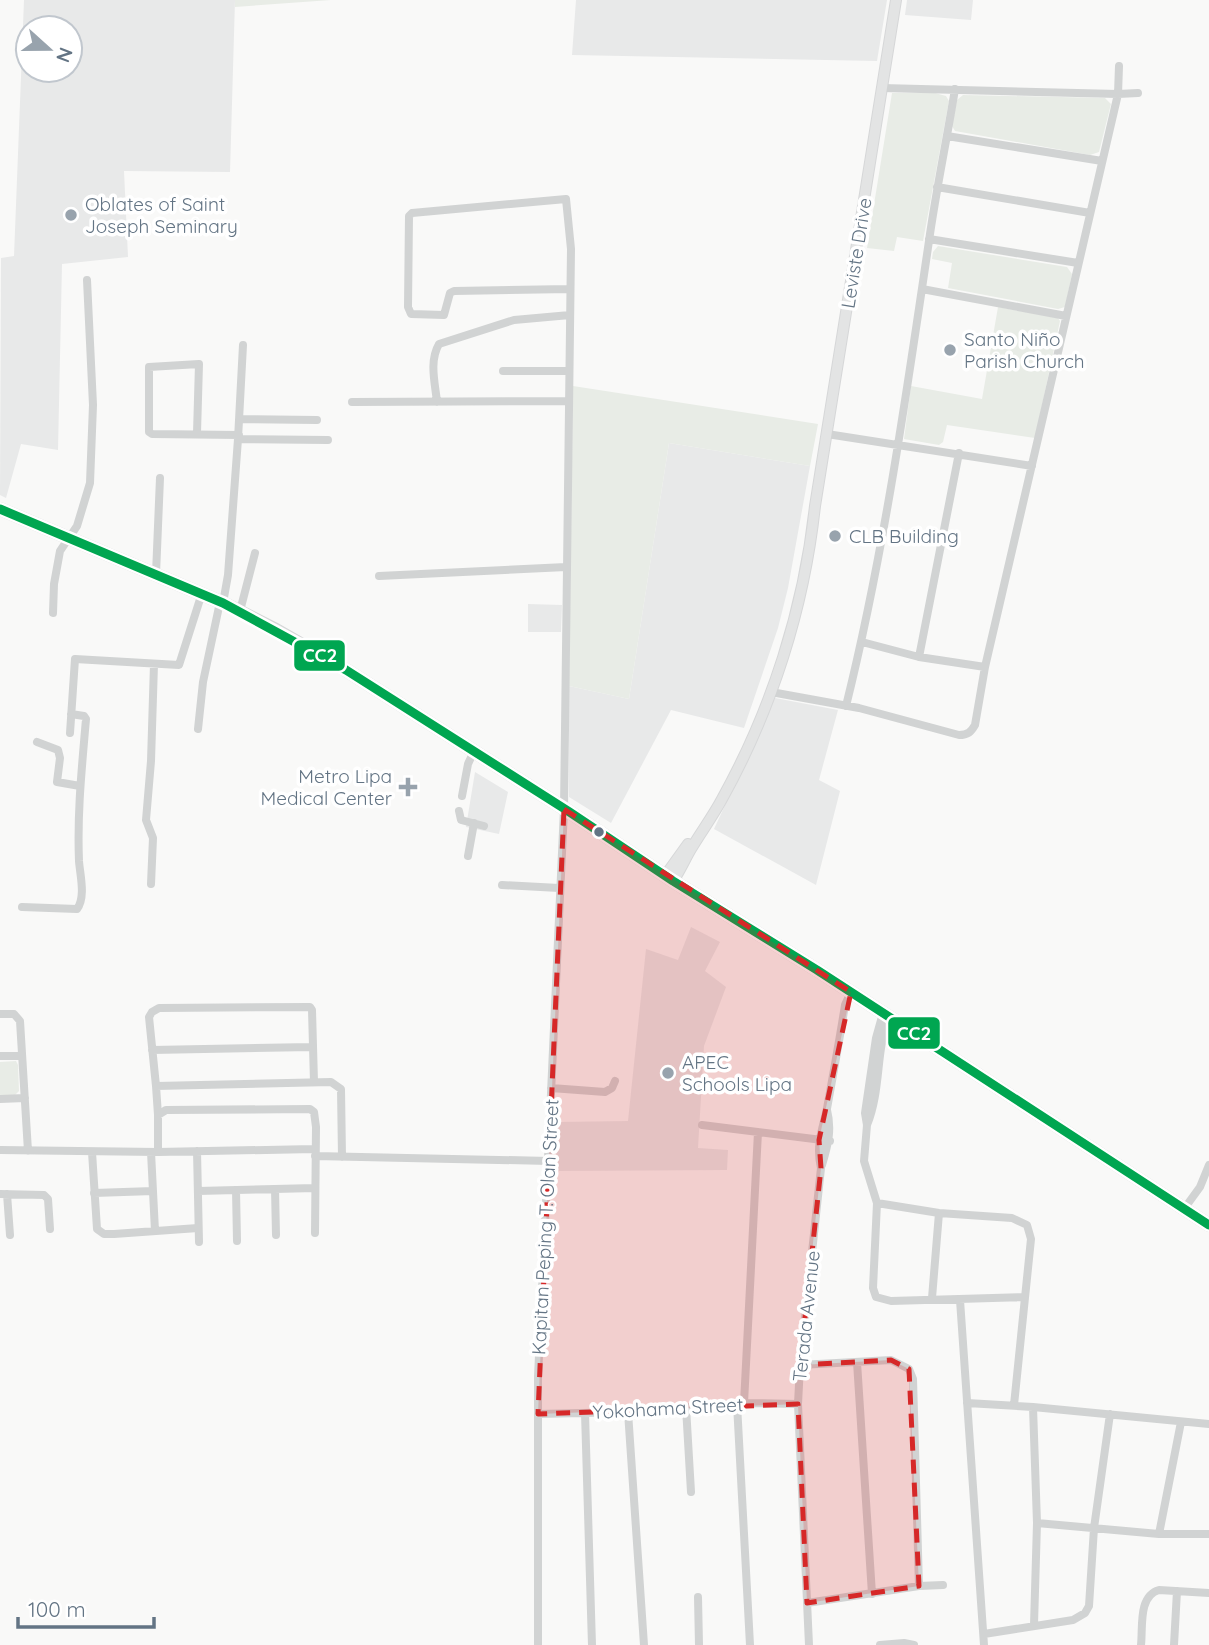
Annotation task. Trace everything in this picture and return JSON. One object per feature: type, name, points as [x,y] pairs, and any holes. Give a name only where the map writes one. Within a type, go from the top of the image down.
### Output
[{"type":"main road","name":"Leviste Drive","points":[[669,878],[717,798],[752,724],[787,624],[815,506],[896,0]]},
{"type":"main road","name":"Leviste Drive","points":[[669,878],[728,789],[771,692],[800,597],[813,535],[815,506]]},
{"type":"main road","points":[[0,509],[222,602],[346,670],[852,992],[1209,1224]]},
{"type":"street","points":[[771,692],[846,706],[959,736],[966,735],[975,725],[985,667],[1118,93],[1119,66]]},
{"type":"street","points":[[882,88],[1138,93]]},
{"type":"street","points":[[846,706],[862,642],[898,445],[937,187],[955,89]]},
{"type":"street","points":[[947,136],[1102,161]]},
{"type":"street","points":[[937,187],[1090,213]]},
{"type":"street","name":"Kapitan Peping T. Olan Street","points":[[538,1645],[538,1414],[564,809],[571,249],[566,199],[412,213],[409,216],[408,307],[411,314],[444,315],[450,293],[454,291],[570,289]]},
{"type":"street","points":[[929,239],[1078,263]]},
{"type":"street","points":[[53,613],[54,584],[60,551],[81,516],[92,467],[93,405],[87,280]]},
{"type":"street","points":[[922,289],[1066,316]]},
{"type":"street","points":[[437,402],[433,361],[439,344],[514,320],[570,315]]},
{"type":"street","points":[[198,729],[203,682],[228,575],[243,345]]},
{"type":"street","points":[[197,433],[199,365],[149,367],[149,432],[152,434],[197,433],[328,440]]},
{"type":"street","points":[[503,371],[569,371]]},
{"type":"street","points":[[352,402],[568,401]]},
{"type":"street","points":[[239,419],[317,420]]},
{"type":"street","points":[[827,434],[1032,466]]},
{"type":"street","points":[[919,657],[959,453]]},
{"type":"street","points":[[156,574],[160,478]]},
{"type":"street","points":[[240,611],[255,553]]},
{"type":"street","points":[[379,576],[566,567]]},
{"type":"street","points":[[69,733],[75,659],[179,665],[202,593]]},
{"type":"street","points":[[862,642],[919,657],[985,667]]},
{"type":"street","points":[[151,884],[153,838],[146,820],[154,664]]},
{"type":"street","points":[[22,907],[77,909],[82,900],[79,859],[80,786],[86,719],[84,716],[71,714]]},
{"type":"street","points":[[37,742],[58,750],[60,758],[57,782],[80,786]]},
{"type":"street","points":[[462,796],[468,764],[474,751]]},
{"type":"street","points":[[459,811],[461,820],[484,826]]},
{"type":"street","points":[[468,856],[474,823]]},
{"type":"street","points":[[502,886],[559,888]]},
{"type":"street","name":"Terada Avenue","points":[[809,1645],[798,1404],[800,1365],[821,1168],[819,1140],[827,1110],[845,1004],[852,992]]},
{"type":"street","points":[[155,1231],[154,1152],[158,1115],[149,1017],[152,1012],[159,1008],[310,1006],[314,1082]]},
{"type":"street","points":[[0,1014],[14,1014],[18,1017],[28,1151]]},
{"type":"street","points":[[885,1015],[872,1113],[867,1125],[864,1161],[877,1203],[873,1288],[876,1297],[891,1301],[1024,1297]]},
{"type":"street","points":[[152,1050],[313,1047]]},
{"type":"street","points":[[0,1056],[22,1056]]},
{"type":"street","points":[[551,1088],[605,1091],[612,1088],[615,1081]]},
{"type":"street","points":[[156,1086],[331,1083],[341,1089],[342,1157]]},
{"type":"street","points":[[0,1099],[24,1098]]},
{"type":"street","points":[[158,1115],[166,1110],[310,1109],[314,1112],[315,1233]]},
{"type":"street","points":[[821,1168],[830,1142],[831,1124],[827,1110]]},
{"type":"street","points":[[702,1125],[830,1142]]},
{"type":"street","points":[[750,1645],[741,1404],[758,1132]]},
{"type":"street","points":[[0,1150],[314,1153],[342,1157],[549,1161]]},
{"type":"street","points":[[197,1151],[199,1242]]},
{"type":"street","points":[[92,1152],[97,1229],[104,1234],[114,1234],[198,1228]]},
{"type":"street","points":[[1184,1209],[1200,1187],[1209,1165]]},
{"type":"street","points":[[198,1191],[315,1188]]},
{"type":"street","points":[[275,1189],[276,1235]]},
{"type":"street","points":[[236,1190],[237,1241]]},
{"type":"street","points":[[94,1193],[153,1191]]},
{"type":"street","points":[[10,1235],[4,1194],[44,1195],[48,1199],[50,1229]]},
{"type":"street","points":[[877,1203],[939,1213],[1012,1218],[1027,1225],[1031,1239],[1014,1405]]},
{"type":"street","points":[[932,1298],[939,1213]]},
{"type":"street","points":[[960,1300],[984,1645]]},
{"type":"street","points":[[800,1365],[891,1360],[909,1369],[913,1379],[919,1586]]},
{"type":"street","points":[[857,1362],[872,1594]]},
{"type":"street","points":[[967,1403],[1209,1424]]},
{"type":"street","name":"Yokohama Street","points":[[538,1414],[628,1412],[741,1404],[798,1404]]},
{"type":"street","points":[[686,1407],[691,1492]]},
{"type":"street","points":[[1033,1407],[1037,1523],[1034,1625]]},
{"type":"street","points":[[628,1412],[644,1645]]},
{"type":"street","points":[[585,1413],[592,1645]]},
{"type":"street","points":[[984,1634],[1073,1620],[1085,1613],[1088,1606],[1094,1528],[1110,1414]]},
{"type":"street","points":[[1159,1534],[1181,1422]]},
{"type":"street","points":[[1037,1523],[1159,1534],[1209,1534]]},
{"type":"street","points":[[807,1603],[919,1586],[943,1585]]},
{"type":"street","points":[[1174,1645],[1177,1591]]},
{"type":"street","points":[[1142,1645],[1145,1602],[1152,1592],[1209,1593]]},
{"type":"street","points":[[698,1597],[699,1645]]},
{"type":"street","points":[[880,1645],[914,1645]]},
{"type":"highlighted area","points":[[564,809],[851,992],[819,1140],[821,1168],[800,1365],[891,1360],[909,1369],[919,1586],[807,1603],[798,1404],[538,1414]]},
{"type":"shaded area","name":"Oblates of Saint Joseph Seminary","points":[[24,0],[235,0],[230,172],[124,171],[128,257],[62,264],[58,450],[21,444],[6,498],[0,495],[1,258],[14,256],[21,84],[84,84],[84,14],[23,14]]},
{"type":"shaded area","points":[[235,0],[331,0],[235,7]]},
{"type":"shaded area","points":[[576,0],[887,0],[877,61],[572,55]]},
{"type":"shaded area","points":[[907,0],[973,0],[971,20],[905,15]]},
{"type":"shaded area","points":[[892,93],[935,93],[946,96],[949,101],[923,241],[897,237],[894,251],[867,248]]},
{"type":"shaded area","points":[[963,95],[1105,98],[1111,104],[1099,152],[1090,155],[955,131],[952,126],[957,100]]},
{"type":"shaded area","points":[[938,246],[1067,267],[1072,274],[1065,307],[1058,309],[948,288],[952,263],[932,259]]},
{"type":"shaded area","points":[[998,307],[1058,318],[1060,321],[1035,438],[947,425],[943,442],[939,445],[904,439],[911,386],[982,399]]},
{"type":"shaded area","points":[[573,386],[818,424],[810,466],[669,443],[629,699],[569,686]]},
{"type":"shaded area","points":[[669,443],[810,466],[778,628],[744,728],[671,710],[611,823],[569,797],[569,686],[629,699]]},
{"type":"shaded area","points":[[528,604],[562,605],[561,632],[528,632]]},
{"type":"shaded area","points":[[775,698],[838,710],[819,780],[840,791],[816,885],[714,829]]},
{"type":"shaded area","points":[[475,772],[508,792],[499,834],[466,827]]},
{"type":"shaded area","name":"APEC Schools Lipa","points":[[691,927],[720,942],[705,971],[726,987],[704,1046],[698,1148],[728,1150],[727,1170],[555,1171],[558,1122],[628,1121],[646,949],[678,960]]},
{"type":"shaded area","points":[[16,1061],[19,1091],[15,1095],[0,1095],[0,1062]]},
{"type":"transit line","name":"CC2","points":[[0,509],[223,603],[346,670],[673,881],[817,970],[1209,1225]]},
{"type":"place","name":"Oblates of Saint Joseph Seminary","points":[[71,215]]},
{"type":"place","name":"Santo Niño Parish Church","points":[[950,350]]},
{"type":"place","name":"CLB Building","points":[[835,536]]},
{"type":"place","name":"Metro Lipa Medical Center","points":[[408,787]]},
{"type":"place","name":"APEC Schools Lipa","points":[[668,1073]]}]
